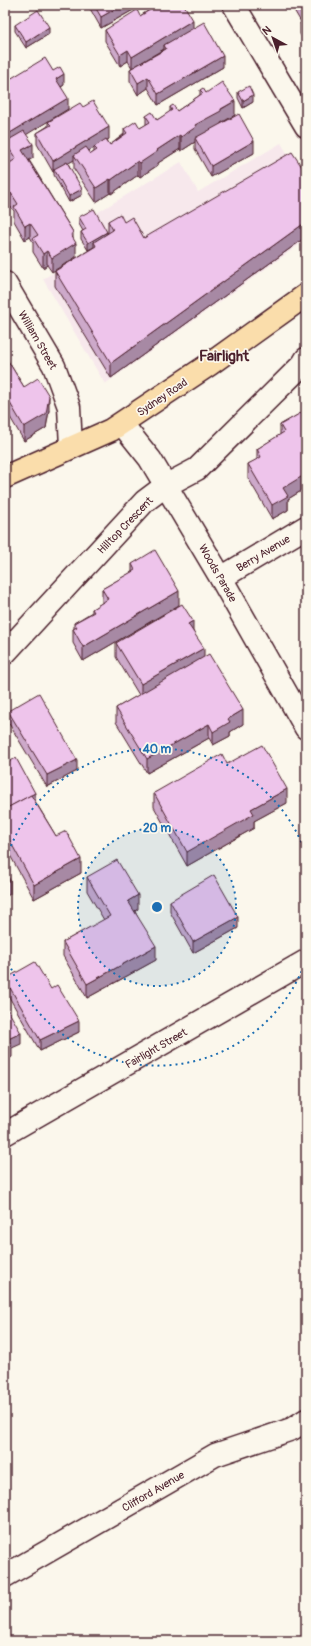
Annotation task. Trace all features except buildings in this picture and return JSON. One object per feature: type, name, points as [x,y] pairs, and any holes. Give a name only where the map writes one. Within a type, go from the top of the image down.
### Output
[{"type":"main road","name":"Sydney Road","points":[[5,477],[112,430],[122,424],[210,364],[306,295]]},
{"type":"street","points":[[234,5],[306,126]]},
{"type":"street","name":"William Street","points":[[5,283],[54,366],[69,407],[71,447]]},
{"type":"street","name":"Hilltop Crescent","points":[[5,653],[145,500],[165,486],[197,469],[303,364],[306,358]]},
{"type":"street","name":"Woods Parade","points":[[122,424],[143,449],[221,578],[306,728]]},
{"type":"street","name":"Berry Avenue","points":[[221,578],[306,527]]},
{"type":"street","name":"Fairlight Street","points":[[5,1134],[306,961]]},
{"type":"street","name":"Clifford Avenue","points":[[5,1576],[214,1455],[292,1429],[306,1420]]},
{"type":"shaded area","points":[[281,143],[306,184],[306,240],[105,384],[43,279],[109,239],[95,214],[181,162],[198,192]]},
{"type":"district","name":"Fairlight","points":[[224,356]]}]
